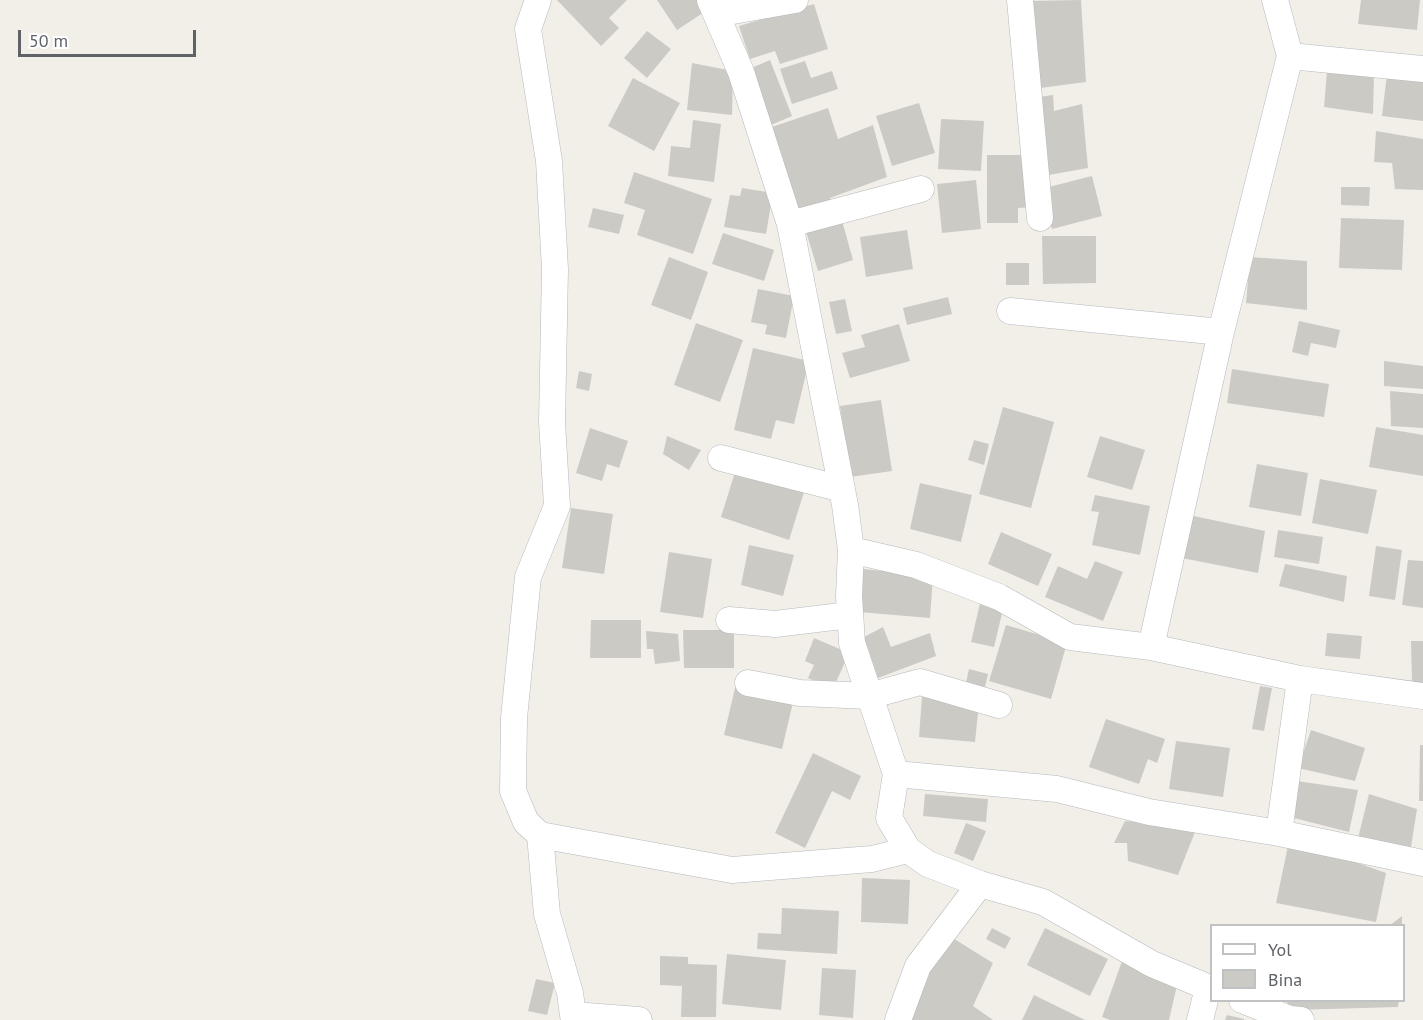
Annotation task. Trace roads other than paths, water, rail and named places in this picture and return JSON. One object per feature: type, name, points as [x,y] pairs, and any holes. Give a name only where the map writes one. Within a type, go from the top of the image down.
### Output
[{"type":"street","points":[[538,0],[528,29],[549,161],[555,268],[552,422],[557,506],[528,577],[514,718],[513,791],[526,822],[540,835],[732,870],[872,859],[908,850]]},
{"type":"street","points":[[795,0],[713,7],[741,72],[790,224],[842,489],[851,550],[852,643],[896,774],[889,818],[908,850],[927,864],[981,884],[1044,902],[1152,964],[1210,988],[1200,1020]]},
{"type":"street","points":[[1020,0],[1040,218]]},
{"type":"street","points":[[1151,647],[1221,332],[1290,56],[1275,0]]},
{"type":"street","points":[[1290,56],[1423,69]]},
{"type":"street","points":[[790,224],[921,189]]},
{"type":"street","points":[[1010,311],[1221,332]]},
{"type":"street","points":[[721,458],[842,489]]},
{"type":"street","points":[[851,550],[915,566],[999,597],[1070,636],[1151,647],[1300,680],[1423,696]]},
{"type":"street","points":[[729,620],[775,624],[850,615]]},
{"type":"street","points":[[1279,832],[1300,680]]},
{"type":"street","points":[[748,683],[800,693],[868,696],[920,682],[999,705]]},
{"type":"street","points":[[896,774],[1057,789],[1149,812],[1279,832],[1423,863]]},
{"type":"street","points":[[540,835],[547,914],[570,993],[573,1016],[639,1020]]},
{"type":"street","points":[[898,1020],[918,966],[981,884]]},
{"type":"street","points":[[1247,1002],[1290,1019],[1301,1020]]}]
